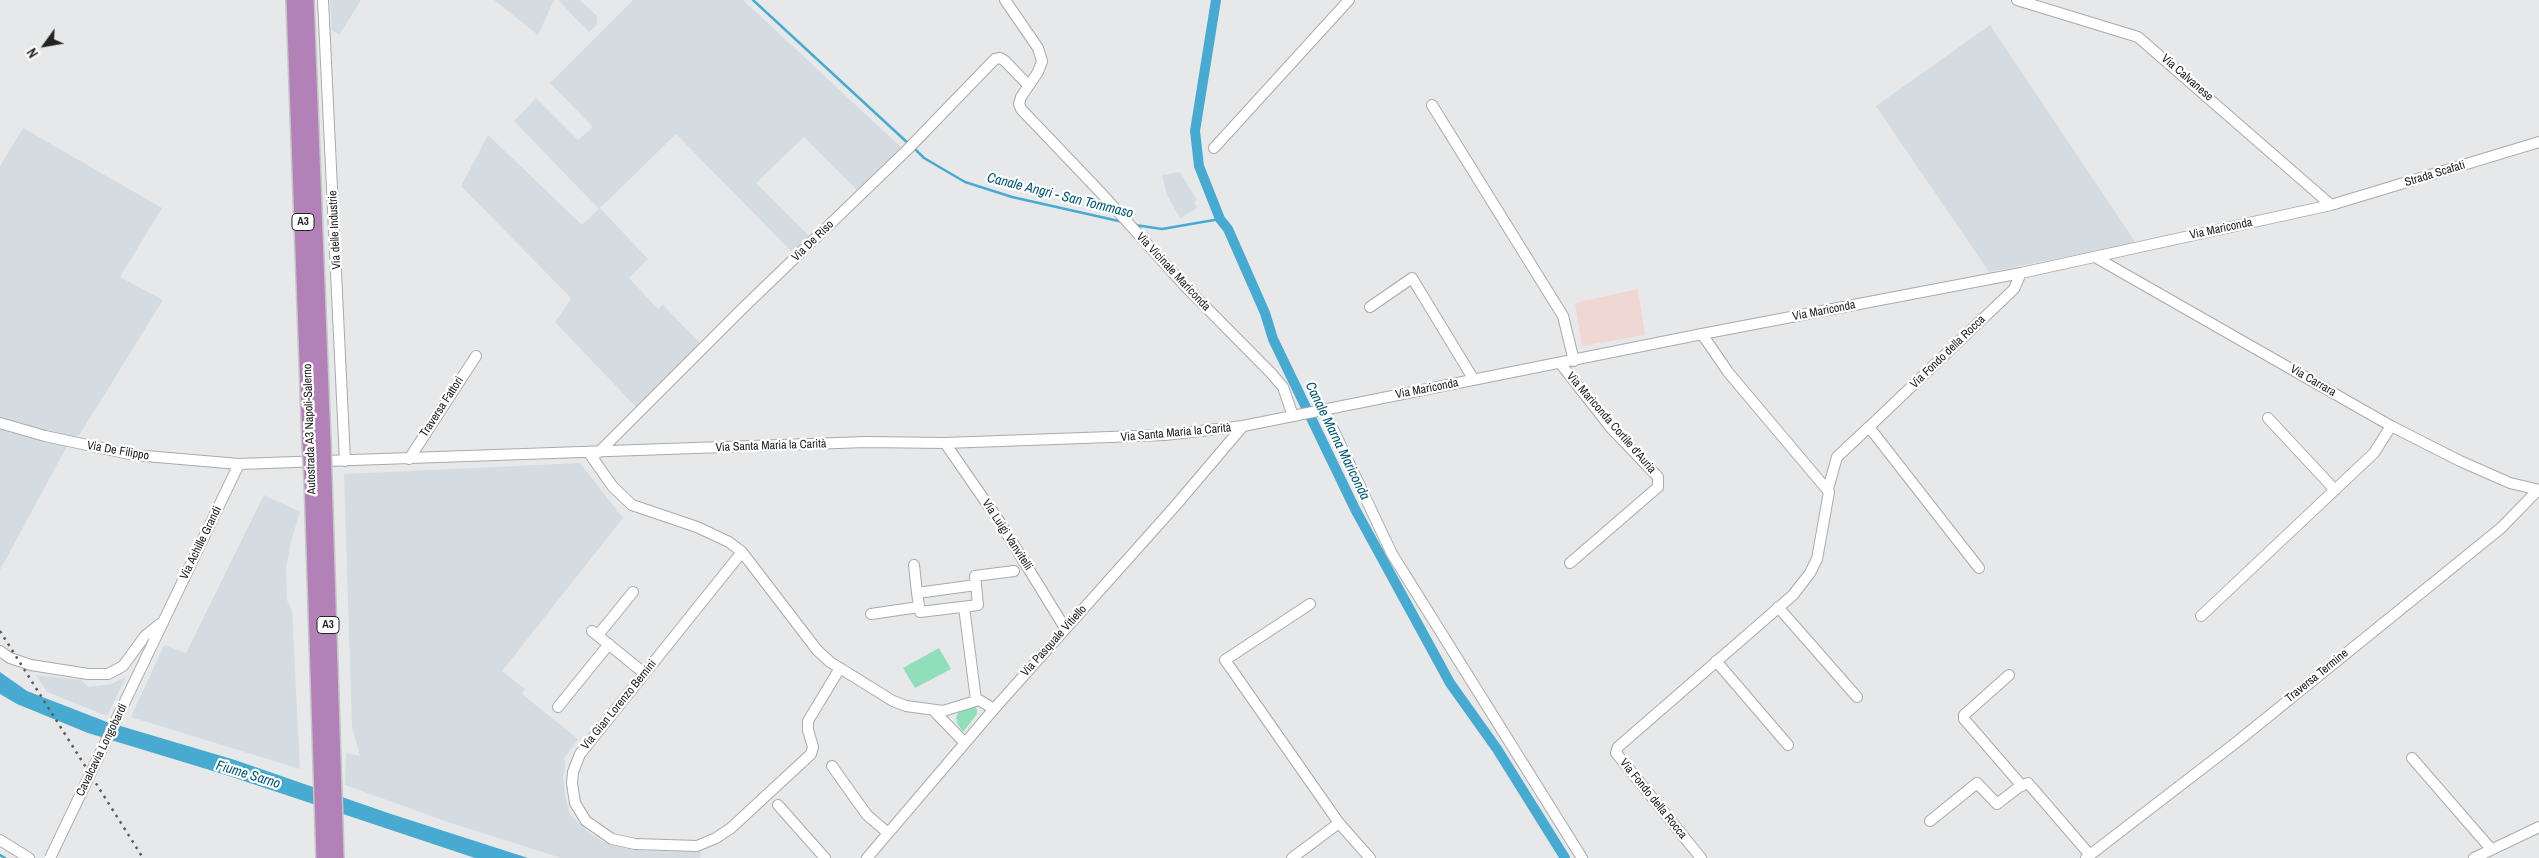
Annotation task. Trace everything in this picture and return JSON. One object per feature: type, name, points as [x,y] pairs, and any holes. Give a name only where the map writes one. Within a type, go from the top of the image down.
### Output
[{"type":"highway","name":"Autostrada A3 Napoli-Salerno","points":[[294,0],[317,443]]},
{"type":"highway","name":"Autostrada A3 Napoli-Salerno","points":[[306,0],[327,770],[330,833],[336,858]]},
{"type":"highway","name":"Autostrada A3 Napoli-Salerno","points":[[324,858],[330,833]]},
{"type":"street","name":"Via delle Industrie","points":[[323,0],[345,461]]},
{"type":"street","points":[[1005,0],[1041,56],[1042,66],[1028,85]]},
{"type":"street","points":[[1214,148],[1349,0]]},
{"type":"street","name":"Via Calvanese","points":[[2017,0],[2138,37],[2331,205]]},
{"type":"street","name":"Via De Riso","points":[[594,453],[911,146],[995,59],[1000,58],[1005,61],[1028,85]]},
{"type":"street","name":"Via Vicinale Mariconda","points":[[1028,85],[1021,97],[1019,104],[1021,109],[1184,285],[1283,387],[1298,415]]},
{"type":"street","points":[[1432,106],[1563,316],[1574,361]]},
{"type":"street","name":"Strada Scafati","points":[[2331,205],[2539,142]]},
{"type":"street","name":"Via Mariconda","points":[[1298,415],[1702,334],[2021,273],[2331,205]]},
{"type":"street","name":"Via Carrara","points":[[2095,257],[2391,426],[2460,462],[2510,483],[2539,490]]},
{"type":"street","name":"Via Fondo della Rocca","points":[[1701,858],[1616,753],[1618,747],[1793,595],[1810,573],[1817,559],[1828,506],[1828,489],[1837,457],[2014,289],[2021,273]]},
{"type":"street","points":[[1370,307],[1412,278],[1474,380]]},
{"type":"street","points":[[1702,334],[1728,372],[1794,453],[1828,489]]},
{"type":"street","name":"Traversa Fattori","points":[[409,459],[476,356]]},
{"type":"street","name":"Via Mariconda Cortile d'Auria","points":[[1560,363],[1611,428],[1658,477],[1658,487],[1570,563]]},
{"type":"street","points":[[1320,410],[1392,554],[1582,858]]},
{"type":"street","name":"Via Santa Maria la Carità","points":[[239,464],[866,442],[945,443],[1131,437],[1243,426],[1298,415]]},
{"type":"street","points":[[2268,418],[2335,490]]},
{"type":"street","name":"Via De Filippo","points":[[0,423],[45,436],[134,455],[239,464]]},
{"type":"street","name":"Via Pasquale Vitiello","points":[[866,858],[1065,628],[1176,506],[1243,426]]},
{"type":"street","points":[[2201,616],[2374,453],[2391,426]]},
{"type":"street","points":[[1870,427],[1979,568]]},
{"type":"street","name":"Via Luigi Vanvitelli","points":[[945,443],[1000,520],[1065,628]]},
{"type":"street","points":[[594,453],[612,487],[632,505],[697,527],[730,542],[742,552],[824,658],[900,704],[934,711],[958,707],[976,700],[984,701],[994,709]]},
{"type":"street","name":"Via Achille Grandi","points":[[154,641],[239,464]]},
{"type":"street","name":"Traversa Termine","points":[[2009,676],[1964,715],[1964,719],[2022,786],[2028,783],[2088,856],[2238,740],[2493,534],[2539,490]]},
{"type":"street","name":"Via Gian Lorenzo Bernini","points":[[742,552],[580,754],[572,772],[575,804],[590,824],[612,839],[648,845],[689,846],[703,844],[726,832],[811,754],[813,747],[808,730],[808,721],[840,668]]},
{"type":"street","points":[[914,565],[920,612],[978,605],[975,576],[1014,571]]},
{"type":"street","points":[[918,593],[976,585]]},
{"type":"street","points":[[633,592],[595,633],[644,673]]},
{"type":"street","points":[[1310,604],[1225,660],[1339,823],[1370,858]]},
{"type":"street","points":[[964,607],[976,700]]},
{"type":"street","points":[[1778,607],[1858,698]]},
{"type":"street","points":[[871,614],[920,608]]},
{"type":"street","name":"Via Achille Grandi","points":[[0,651],[10,658],[31,665],[88,674],[108,674],[123,666],[145,636],[163,622]]},
{"type":"street","name":"Cavalcavia Longobardi","points":[[50,858],[154,641]]},
{"type":"street","points":[[558,708],[609,644]]},
{"type":"street","points":[[1716,661],[1788,745]]},
{"type":"street","points":[[954,731],[952,718],[958,707]]},
{"type":"street","points":[[934,711],[965,743]]},
{"type":"street","points":[[2412,758],[2491,850]]},
{"type":"street","points":[[832,766],[868,815],[888,832]]},
{"type":"street","points":[[1930,821],[1978,783],[1997,804],[2022,786]]},
{"type":"street","points":[[778,805],[824,858]]},
{"type":"street","points":[[1292,858],[1339,823]]},
{"type":"street","points":[[2474,858],[2539,827]]},
{"type":"street","points":[[0,840],[28,858]]},
{"type":"shaded area","points":[[330,0],[361,0],[339,35],[332,30]]},
{"type":"shaded area","points":[[494,0],[554,0],[538,35]]},
{"type":"shaded area","points":[[558,0],[580,0],[597,16],[597,25],[589,32]]},
{"type":"shaded area","points":[[633,0],[743,0],[904,150],[859,192],[804,137],[756,183],[811,238],[794,254],[676,134],[600,208],[648,259],[629,278],[658,309],[663,305],[701,344],[637,408],[555,322],[571,299],[461,186],[488,135],[582,225],[599,209],[514,121],[536,98],[578,140],[593,127],[550,83]]},
{"type":"shaded area","points":[[1990,25],[2136,243],[1989,272],[1876,106]]},
{"type":"shaded area","points":[[23,128],[162,208],[120,277],[163,300],[80,434],[66,448],[0,570],[0,166]]},
{"type":"shaded area","points":[[1180,172],[1197,200],[1194,202],[1197,208],[1180,218],[1167,195],[1162,175]]},
{"type":"shaded area","points":[[1638,289],[1645,335],[1582,346],[1575,303]]},
{"type":"shaded area","points":[[580,463],[623,518],[502,671],[525,689],[522,694],[578,739],[563,760],[566,761],[563,778],[565,796],[570,814],[589,833],[604,842],[623,848],[644,851],[701,852],[700,858],[561,858],[448,822],[345,785],[346,753],[360,756],[352,727],[344,474]]},
{"type":"shaded area","points":[[264,495],[300,512],[291,541],[286,568],[287,600],[292,610],[300,769],[131,717],[164,645],[186,653]]},
{"type":"shaded area","points":[[36,675],[81,680],[88,687],[111,684],[126,677],[107,716],[47,692]]},
{"type":"green space","points":[[939,648],[951,669],[915,688],[903,668]]},
{"type":"green space","points":[[974,706],[977,709],[977,714],[963,732],[957,723],[956,717],[960,710]]},
{"type":"water","name":"Fiume Sarno","points":[[0,672],[27,691],[107,722],[235,760],[391,814],[528,858],[475,858],[226,775],[88,733],[17,704],[0,694]]},
{"type":"waterway","name":"Canale Angri - San Tommaso","points":[[753,0],[910,145]]},
{"type":"waterway","name":"Canale Marna Mariconda","points":[[1216,0],[1195,131],[1199,166],[1220,219],[1228,229],[1265,313],[1273,339],[1355,509],[1450,683],[1497,749],[1565,858]]},
{"type":"waterway","name":"Canale Angri - San Tommaso","points":[[914,148],[924,158],[965,182],[1012,197],[1123,222]]},
{"type":"waterway","name":"Canale Angri - San Tommaso","points":[[1135,225],[1162,229],[1220,219]]},
{"type":"waterway","points":[[0,855],[5,858]]},
{"type":"railway","points":[[0,631],[143,858]]}]
